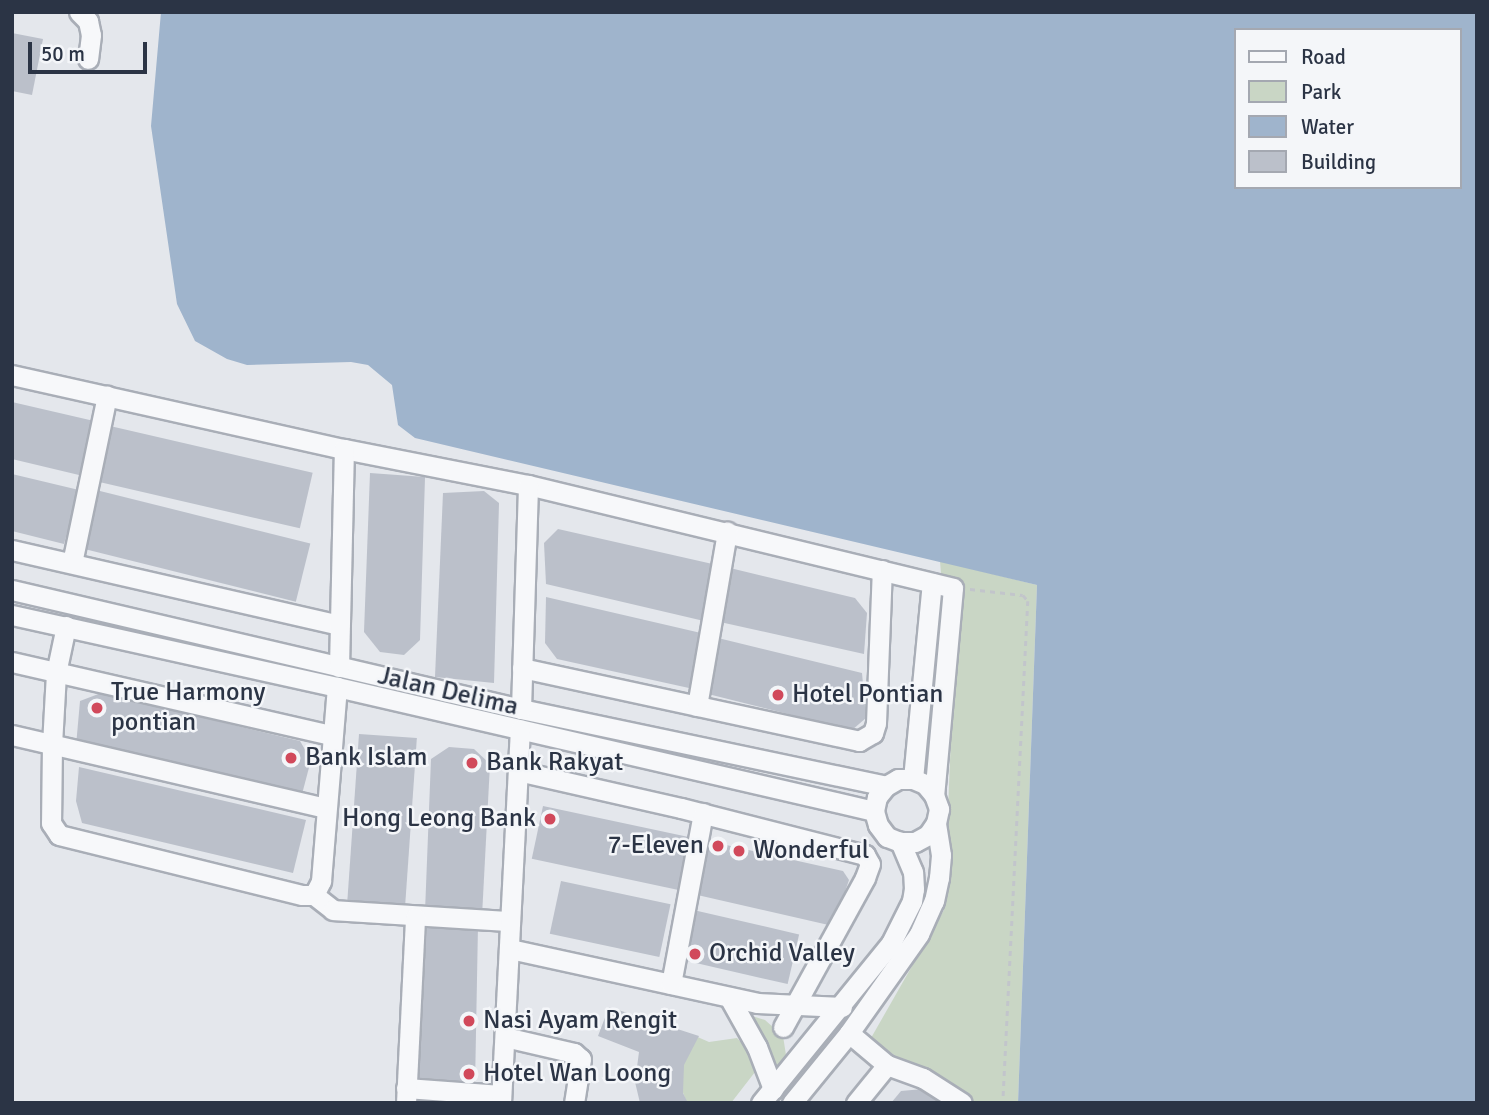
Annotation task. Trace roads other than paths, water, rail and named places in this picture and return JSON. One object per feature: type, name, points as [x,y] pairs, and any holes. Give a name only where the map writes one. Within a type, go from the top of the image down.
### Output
[{"type":"street","points":[[79,12],[88,21],[91,35],[88,59]]},
{"type":"street","points":[[12,375],[344,449],[528,485],[953,587],[934,795]]},
{"type":"street","points":[[72,563],[107,396]]},
{"type":"street","points":[[314,895],[321,881],[338,677],[344,449]]},
{"type":"street","points":[[521,709],[528,485]]},
{"type":"street","points":[[697,706],[727,532]]},
{"type":"street","points":[[12,550],[340,625]]},
{"type":"street","points":[[522,668],[844,740],[867,738],[873,733],[876,723],[882,570]]},
{"type":"street","points":[[913,779],[932,583]]},
{"type":"street","name":"Jalan Delima","points":[[12,590],[338,677],[520,729],[874,811]]},
{"type":"street","name":"Jalan Delima","points":[[12,615],[521,709],[886,786]]},
{"type":"street","points":[[66,626],[56,673],[52,744],[51,823],[59,835],[302,895],[314,895],[332,910],[415,917],[510,920]]},
{"type":"street","points":[[12,662],[332,735]]},
{"type":"street","points":[[415,917],[406,1095],[501,1099],[520,729]]},
{"type":"street","points":[[12,735],[326,808]]},
{"type":"street","points":[[517,771],[703,813],[855,851],[869,859],[865,878],[783,1027]]},
{"type":"street","points":[[792,1103],[849,1033],[919,934],[931,908],[941,855],[936,823],[939,809],[934,795],[925,785],[913,779],[898,779],[886,786],[877,797],[874,811],[878,825],[887,836],[900,842],[921,838],[936,823]]},
{"type":"street","points":[[671,984],[703,813]]},
{"type":"street","points":[[767,1096],[842,1007],[891,943],[912,901],[913,872],[900,842]]},
{"type":"street","points":[[510,949],[757,1003],[842,1007]]},
{"type":"street","points":[[729,997],[757,1047],[767,1096]]},
{"type":"street","points":[[757,1003],[783,1027],[796,1062]]},
{"type":"street","points":[[849,1033],[887,1065],[923,1078],[962,1103]]},
{"type":"street","points":[[505,1037],[551,1046],[574,1053],[581,1059],[574,1103]]},
{"type":"street","points":[[856,1103],[887,1065]]},
{"type":"water","points":[[161,12],[1477,12],[1477,1103],[1018,1103],[1037,585],[415,438],[398,425],[392,385],[368,365],[351,362],[247,365],[227,359],[195,341],[177,304],[151,126]]},
{"type":"place","name":"Hotel Pontian","points":[[778,695]]},
{"type":"place","name":"True Harmony pontian","points":[[97,708]]},
{"type":"place","name":"Bank Islam","points":[[291,758]]},
{"type":"place","name":"Bank Rakyat","points":[[472,763]]},
{"type":"place","name":"Hong Leong Bank","points":[[550,819]]},
{"type":"place","name":"7-Eleven","points":[[718,846]]},
{"type":"place","name":"Wonderful","points":[[739,851]]},
{"type":"place","name":"Orchid Valley","points":[[695,954]]},
{"type":"place","name":"Nasi Ayam Rengit","points":[[469,1021]]},
{"type":"place","name":"Hotel Wan Loong","points":[[469,1074]]}]
